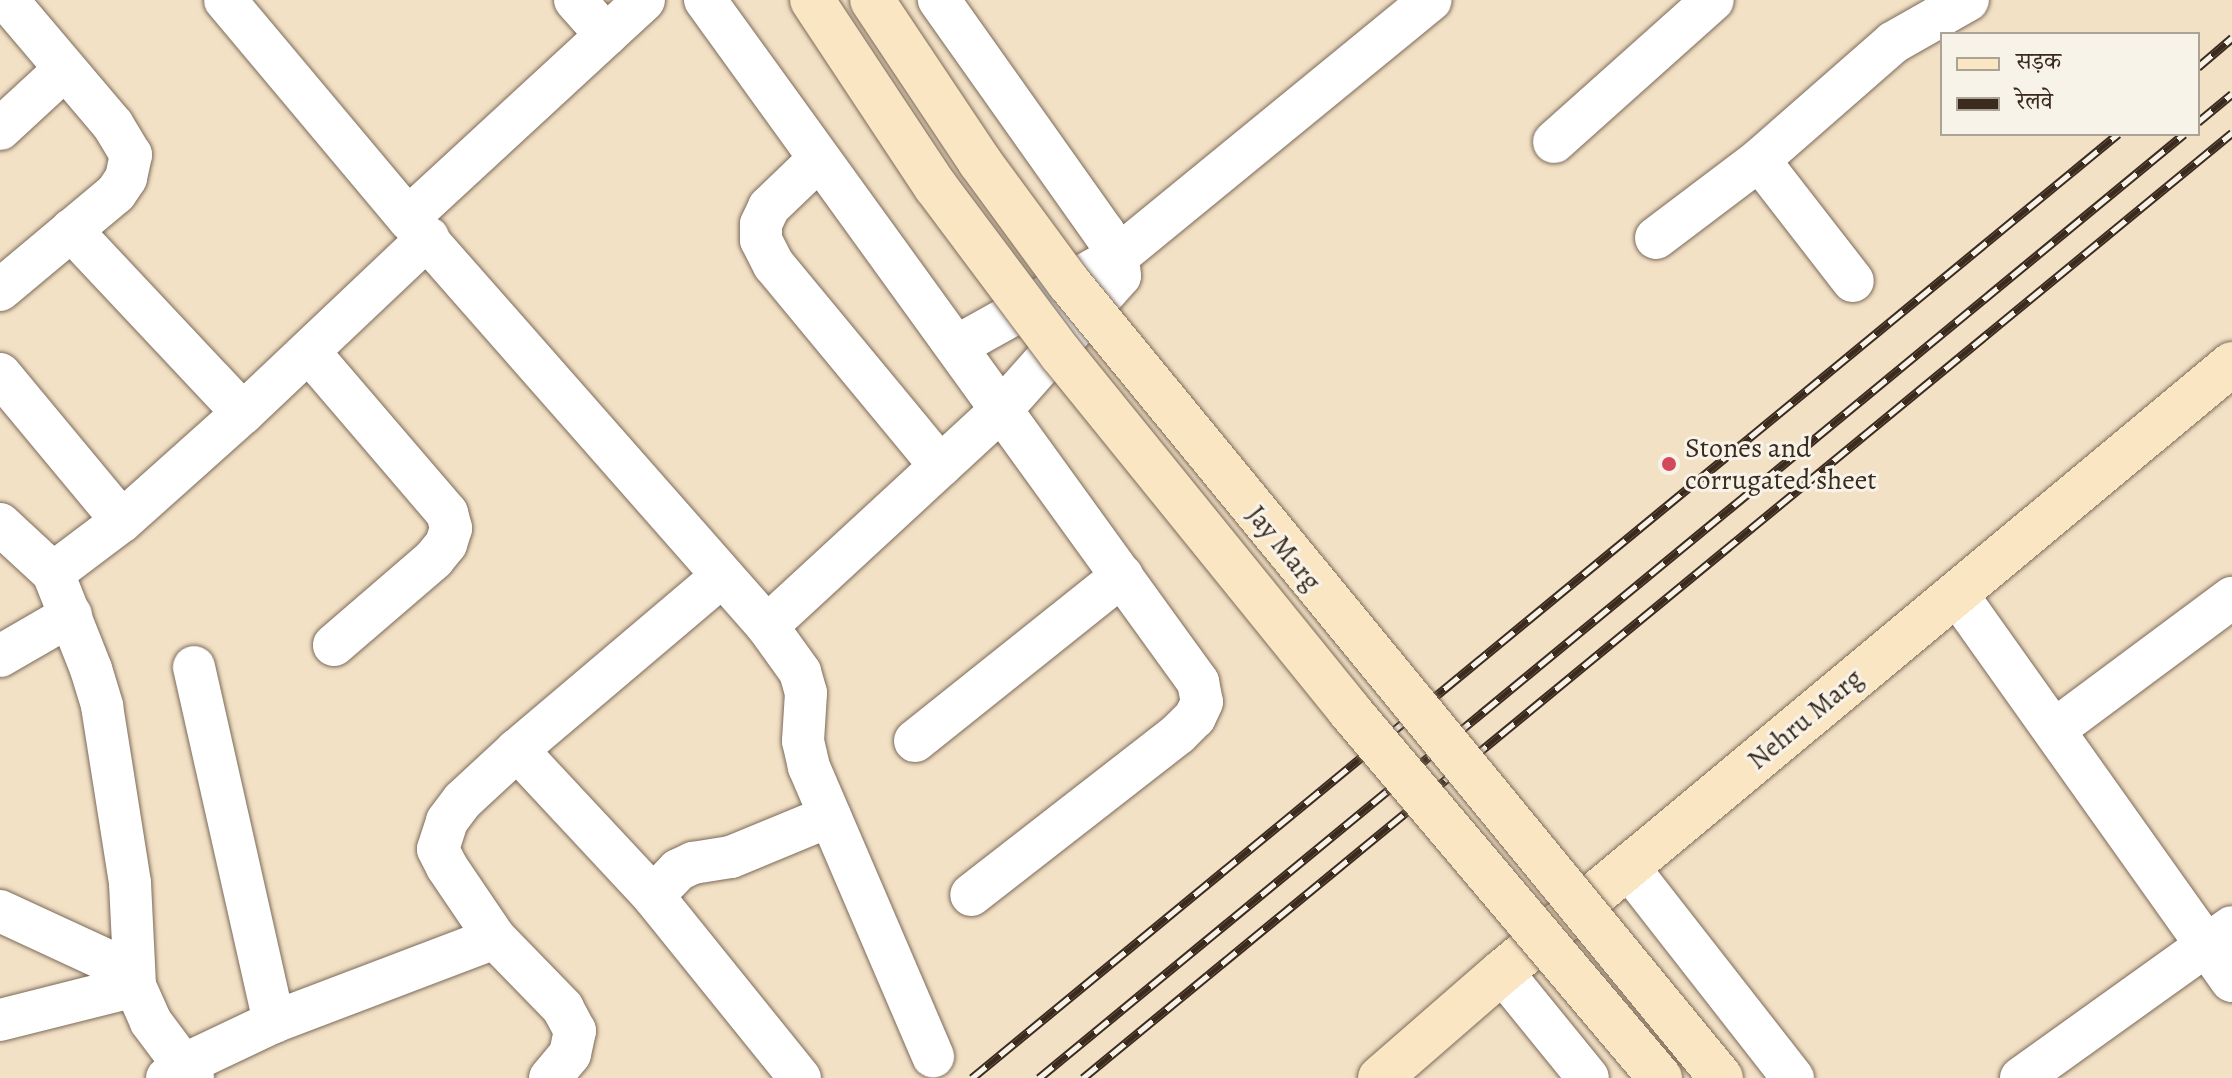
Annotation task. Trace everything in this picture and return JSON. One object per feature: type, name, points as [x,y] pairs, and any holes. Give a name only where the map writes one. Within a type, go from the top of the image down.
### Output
[{"type":"main road","name":"Jay Marg","points":[[812,0],[936,187],[1061,354],[1349,710],[1660,1078]]},
{"type":"main road","name":"Jay Marg","points":[[872,0],[980,162],[1078,295],[1721,1078]]},
{"type":"main road","name":"Nehru Marg","points":[[1380,1078],[1502,972],[2232,364]]},
{"type":"street","points":[[0,290],[116,193],[126,178],[131,155],[113,125],[7,0]]},
{"type":"street","points":[[225,0],[418,228],[767,626],[800,672],[806,693],[803,741],[809,767],[933,1057]]},
{"type":"street","points":[[575,0],[606,35]]},
{"type":"street","points":[[53,573],[122,521],[309,352],[418,228],[644,0]]},
{"type":"street","points":[[705,0],[818,160],[1188,664],[1198,682],[1202,702],[1195,717],[1178,734],[971,895]]},
{"type":"street","points":[[767,626],[1001,410],[1120,276],[1118,256],[939,0]]},
{"type":"street","points":[[957,346],[1118,256],[1431,0]]},
{"type":"street","points":[[1554,142],[1713,0]]},
{"type":"street","points":[[1656,238],[1759,160],[1894,42],[1968,0]]},
{"type":"street","points":[[0,129],[65,69]]},
{"type":"street","points":[[818,160],[769,207],[761,224],[761,240],[774,265],[940,466]]},
{"type":"street","points":[[1759,160],[1853,281]]},
{"type":"street","points":[[71,230],[243,413]]},
{"type":"street","points":[[309,352],[447,513],[451,528],[446,544],[434,559],[334,645]]},
{"type":"street","points":[[0,374],[122,521]]},
{"type":"street","points":[[0,524],[53,573],[102,706],[130,883],[133,979],[151,1022],[181,1074],[274,1022],[495,938]]},
{"type":"street","points":[[915,741],[1122,576]]},
{"type":"street","points":[[550,1078],[570,1054],[575,1031],[563,1008],[495,938],[470,905],[438,849],[447,821],[517,750],[721,577]]},
{"type":"street","points":[[1956,593],[2054,730],[2219,936],[2232,981]]},
{"type":"street","points":[[2054,730],[2232,598]]},
{"type":"street","points":[[0,656],[71,615]]},
{"type":"street","points":[[194,667],[274,1022]]},
{"type":"street","points":[[517,750],[653,896],[800,1078]]},
{"type":"street","points":[[653,896],[678,870],[693,863],[731,857],[830,816]]},
{"type":"street","points":[[1628,867],[1793,1078]]},
{"type":"street","points":[[0,911],[133,979]]},
{"type":"street","points":[[2021,1078],[2219,936]]},
{"type":"street","points":[[1502,972],[1588,1078]]},
{"type":"street","points":[[0,1020],[133,979]]},
{"type":"railway","points":[[2200,65],[2232,38]]},
{"type":"railway","points":[[2200,120],[2232,94]]},
{"type":"railway","points":[[1083,1078],[2232,133]]},
{"type":"railway","points":[[972,1078],[2116,136]]},
{"type":"railway","points":[[1039,1078],[2182,136]]},
{"type":"place","name":"Stones and corrugated sheet","points":[[1669,464]]}]
